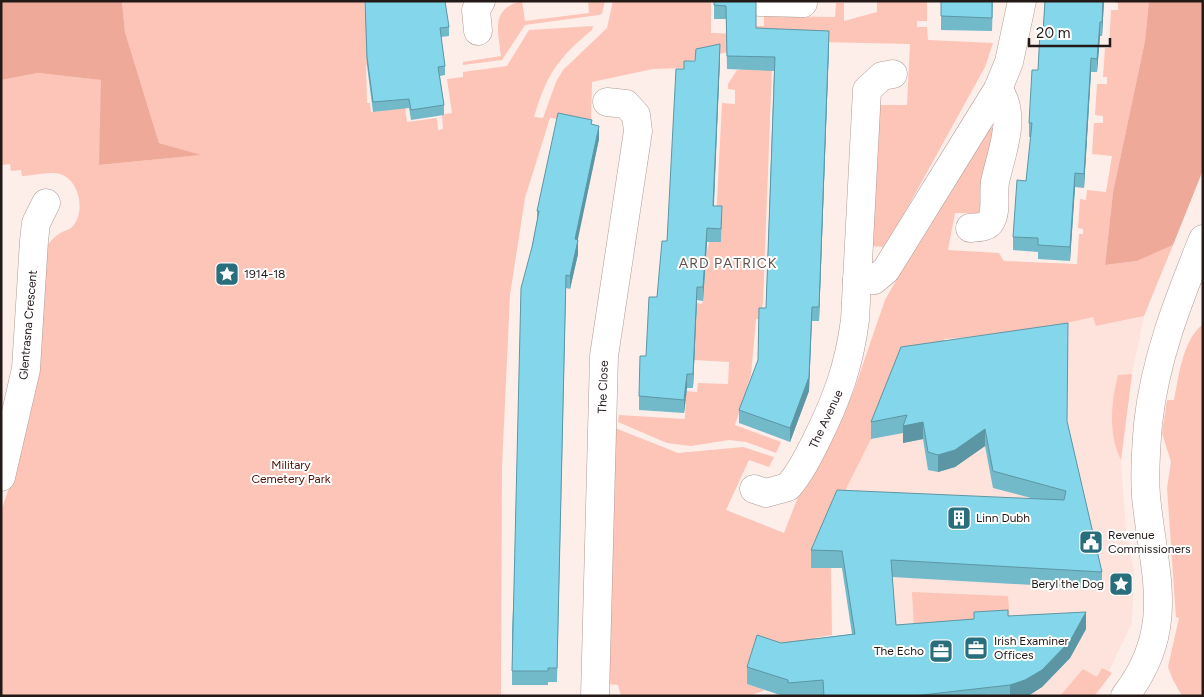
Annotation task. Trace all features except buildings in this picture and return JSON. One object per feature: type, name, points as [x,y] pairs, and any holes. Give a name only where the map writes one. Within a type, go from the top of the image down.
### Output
[{"type":"street","points":[[478,31],[476,10],[481,1]]},
{"type":"street","points":[[760,2],[803,3],[803,1]]},
{"type":"street","points":[[857,280],[874,280],[886,270],[998,89],[1009,62],[1022,1]]},
{"type":"street","name":"The Avenue","points":[[754,489],[766,493],[788,487],[803,466],[834,405],[851,346],[857,280],[867,90],[882,76],[893,74]]},
{"type":"street","points":[[970,228],[982,227],[990,222],[994,213],[995,184],[1006,132],[1007,110],[1004,98],[998,89]]},
{"type":"street","name":"The Close","points":[[596,696],[604,356],[638,131],[636,115],[626,104],[607,102]]},
{"type":"street","name":"Glentrasna Crescent","points":[[1,478],[26,369],[34,240],[36,224],[46,203]]},
{"type":"street","points":[[1124,696],[1136,681],[1151,648],[1160,590],[1146,495],[1145,461],[1151,396],[1164,341],[1197,270],[1203,239]]},
{"type":"shaded area","points":[[1,1],[122,1],[125,32],[159,143],[201,155],[99,165],[101,80],[38,73],[1,80]]},
{"type":"shaded area","points":[[1149,1],[1203,1],[1203,170],[1173,245],[1137,261],[1105,265],[1113,192],[1145,41]]},
{"type":"shaded area","points":[[1144,316],[1132,374],[1121,460],[1126,531],[1134,569],[1132,623],[1109,671],[1112,673],[1098,693],[1094,696],[787,696],[855,650],[842,568],[811,568],[837,507],[871,439],[935,349],[1094,317],[1096,326]]},
{"type":"green space","name":"Military Cemetery Park","points":[[122,1],[364,1],[365,14],[376,13],[403,60],[366,65],[367,103],[370,103],[371,112],[384,111],[404,100],[407,122],[437,118],[438,130],[443,129],[442,115],[452,113],[447,79],[463,77],[463,72],[507,66],[529,30],[593,26],[592,30],[562,59],[549,78],[534,117],[543,118],[556,82],[563,70],[607,28],[613,1],[711,1],[711,33],[743,34],[755,26],[764,26],[764,16],[835,17],[836,3],[844,3],[844,21],[877,12],[877,2],[927,1],[927,21],[917,21],[917,27],[927,27],[928,40],[993,43],[985,67],[884,247],[871,246],[878,105],[907,105],[910,44],[773,41],[763,302],[760,319],[756,319],[751,375],[735,425],[781,442],[776,453],[746,442],[729,440],[691,446],[667,443],[618,422],[619,415],[685,419],[686,391],[697,392],[698,383],[728,384],[729,362],[694,360],[694,357],[697,303],[702,304],[703,301],[706,255],[709,242],[721,242],[722,220],[716,220],[722,103],[735,104],[735,90],[728,89],[728,84],[737,70],[741,70],[741,49],[684,62],[684,68],[653,69],[592,82],[591,123],[550,118],[525,198],[510,295],[502,467],[501,695],[1,696],[1,511],[16,468],[45,248],[57,235],[72,227],[79,214],[80,206],[76,190],[67,177],[51,173],[22,176],[21,170],[11,171],[10,164],[1,165],[1,80],[38,73],[102,80],[100,165],[199,155],[159,143],[125,32]]},
{"type":"green space","points":[[522,1],[525,21],[589,13],[588,1],[605,1],[602,14],[599,15],[525,25],[502,60],[463,65],[463,62],[501,56],[498,22],[505,9]]},
{"type":"green space","points":[[1111,1],[1149,1],[1145,41],[1113,192],[1105,265],[1137,261],[1173,245],[1144,316],[1096,326],[1093,317],[1032,331],[945,339],[935,349],[871,439],[837,507],[812,568],[831,568],[832,635],[814,638],[814,646],[747,684],[765,690],[749,696],[621,696],[618,685],[608,684],[615,428],[678,453],[743,447],[774,457],[769,467],[749,460],[726,510],[784,533],[796,502],[853,393],[885,300],[944,197],[988,127],[993,128],[993,135],[983,179],[979,213],[955,213],[948,250],[999,253],[1004,261],[1077,264],[1079,234],[1083,234],[1083,229],[1078,228],[1080,199],[1086,200],[1087,190],[1106,192],[1112,156],[1092,154],[1094,123],[1103,123],[1103,116],[1095,115],[1097,84],[1107,84],[1107,77],[1103,77],[1105,48],[1109,48],[1111,10],[1118,10],[1118,3]]},
{"type":"green space","points":[[1203,324],[1203,696],[1182,696],[1168,667],[1179,618],[1176,617],[1167,488],[1171,462],[1162,433],[1167,400],[1174,400],[1182,359],[1190,340]]},
{"type":"green space","points":[[1132,374],[1121,460],[1112,429],[1112,407],[1118,375]]},
{"type":"green space","points":[[912,592],[1008,596],[1010,622],[914,630]]},
{"type":"green space","points":[[1102,668],[1112,673],[1094,696],[1060,696],[1083,669],[1097,677]]},
{"type":"place","name":"1914-18","points":[[227,274]]},
{"type":"place","name":"Linn Dubh","points":[[959,518]]},
{"type":"place","name":"Revenue Commissioners","points":[[1091,542]]},
{"type":"place","name":"Beryl the Dog","points":[[1121,584]]},
{"type":"place","name":"Irish Examiner Offices","points":[[976,648]]},
{"type":"place","name":"The Echo","points":[[941,651]]},
{"type":"district","name":"ARD PATRICK","points":[[728,263]]}]
